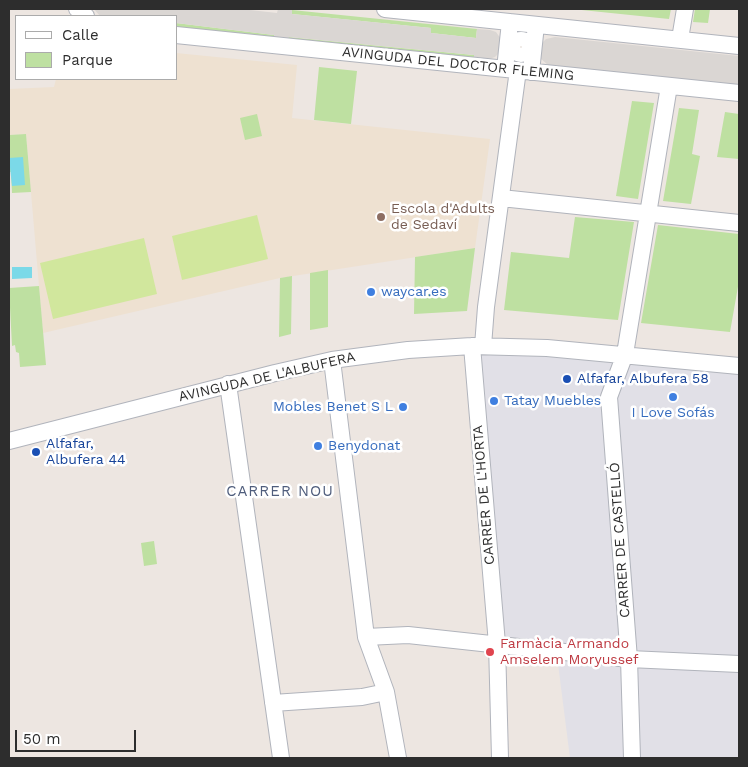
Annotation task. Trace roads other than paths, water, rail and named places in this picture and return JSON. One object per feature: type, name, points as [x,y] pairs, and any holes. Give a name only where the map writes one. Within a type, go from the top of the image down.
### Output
[{"type":"street","points":[[385,9],[525,20],[739,46]]},
{"type":"street","points":[[680,39],[684,9]]},
{"type":"street","points":[[518,70],[525,20]]},
{"type":"street","points":[[518,70],[525,20]]},
{"type":"street","name":"AVINGUDA DEL DOCTOR FLEMING","points":[[178,35],[739,93]]},
{"type":"street","name":"CARRER DE L'HORTA","points":[[500,758],[497,644],[478,346],[486,307],[518,70]]},
{"type":"street","name":"CARRER DE CASTELLÓ","points":[[632,758],[629,659],[609,397],[625,354],[669,86]]},
{"type":"street","points":[[501,198],[739,223]]},
{"type":"street","name":"AVINGUDA DE L'ALBUFERA","points":[[9,441],[228,384],[332,360],[408,350],[478,346],[625,354],[739,366]]},
{"type":"street","points":[[332,360],[366,637],[386,692],[398,758]]},
{"type":"street","points":[[228,384],[280,758]]},
{"type":"street","points":[[366,637],[408,635],[629,659],[739,664]]},
{"type":"street","points":[[273,703],[362,697],[386,692]]},
{"type":"water","points":[[23,157],[25,185],[12,186],[9,158]]},
{"type":"water","points":[[12,267],[32,267],[32,278],[12,279]]},
{"type":"place","name":"Escola d'Adults de Sedaví","points":[[381,217]]},
{"type":"place","name":"waycar.es","points":[[371,292]]},
{"type":"place","name":"Alfafar, Albufera 58","points":[[567,379]]},
{"type":"place","name":"I Love Sofás","points":[[673,397]]},
{"type":"place","name":"Tatay Muebles","points":[[494,401]]},
{"type":"place","name":"Mobles Benet S L","points":[[403,407]]},
{"type":"place","name":"Benydonat","points":[[318,446]]},
{"type":"place","name":"Alfafar, Albufera 44","points":[[36,452]]},
{"type":"place","name":"Farmàcia Armando Amselem Moryussef","points":[[490,652]]},
{"type":"district","name":"CARRER NOU","points":[[280,492]]}]
